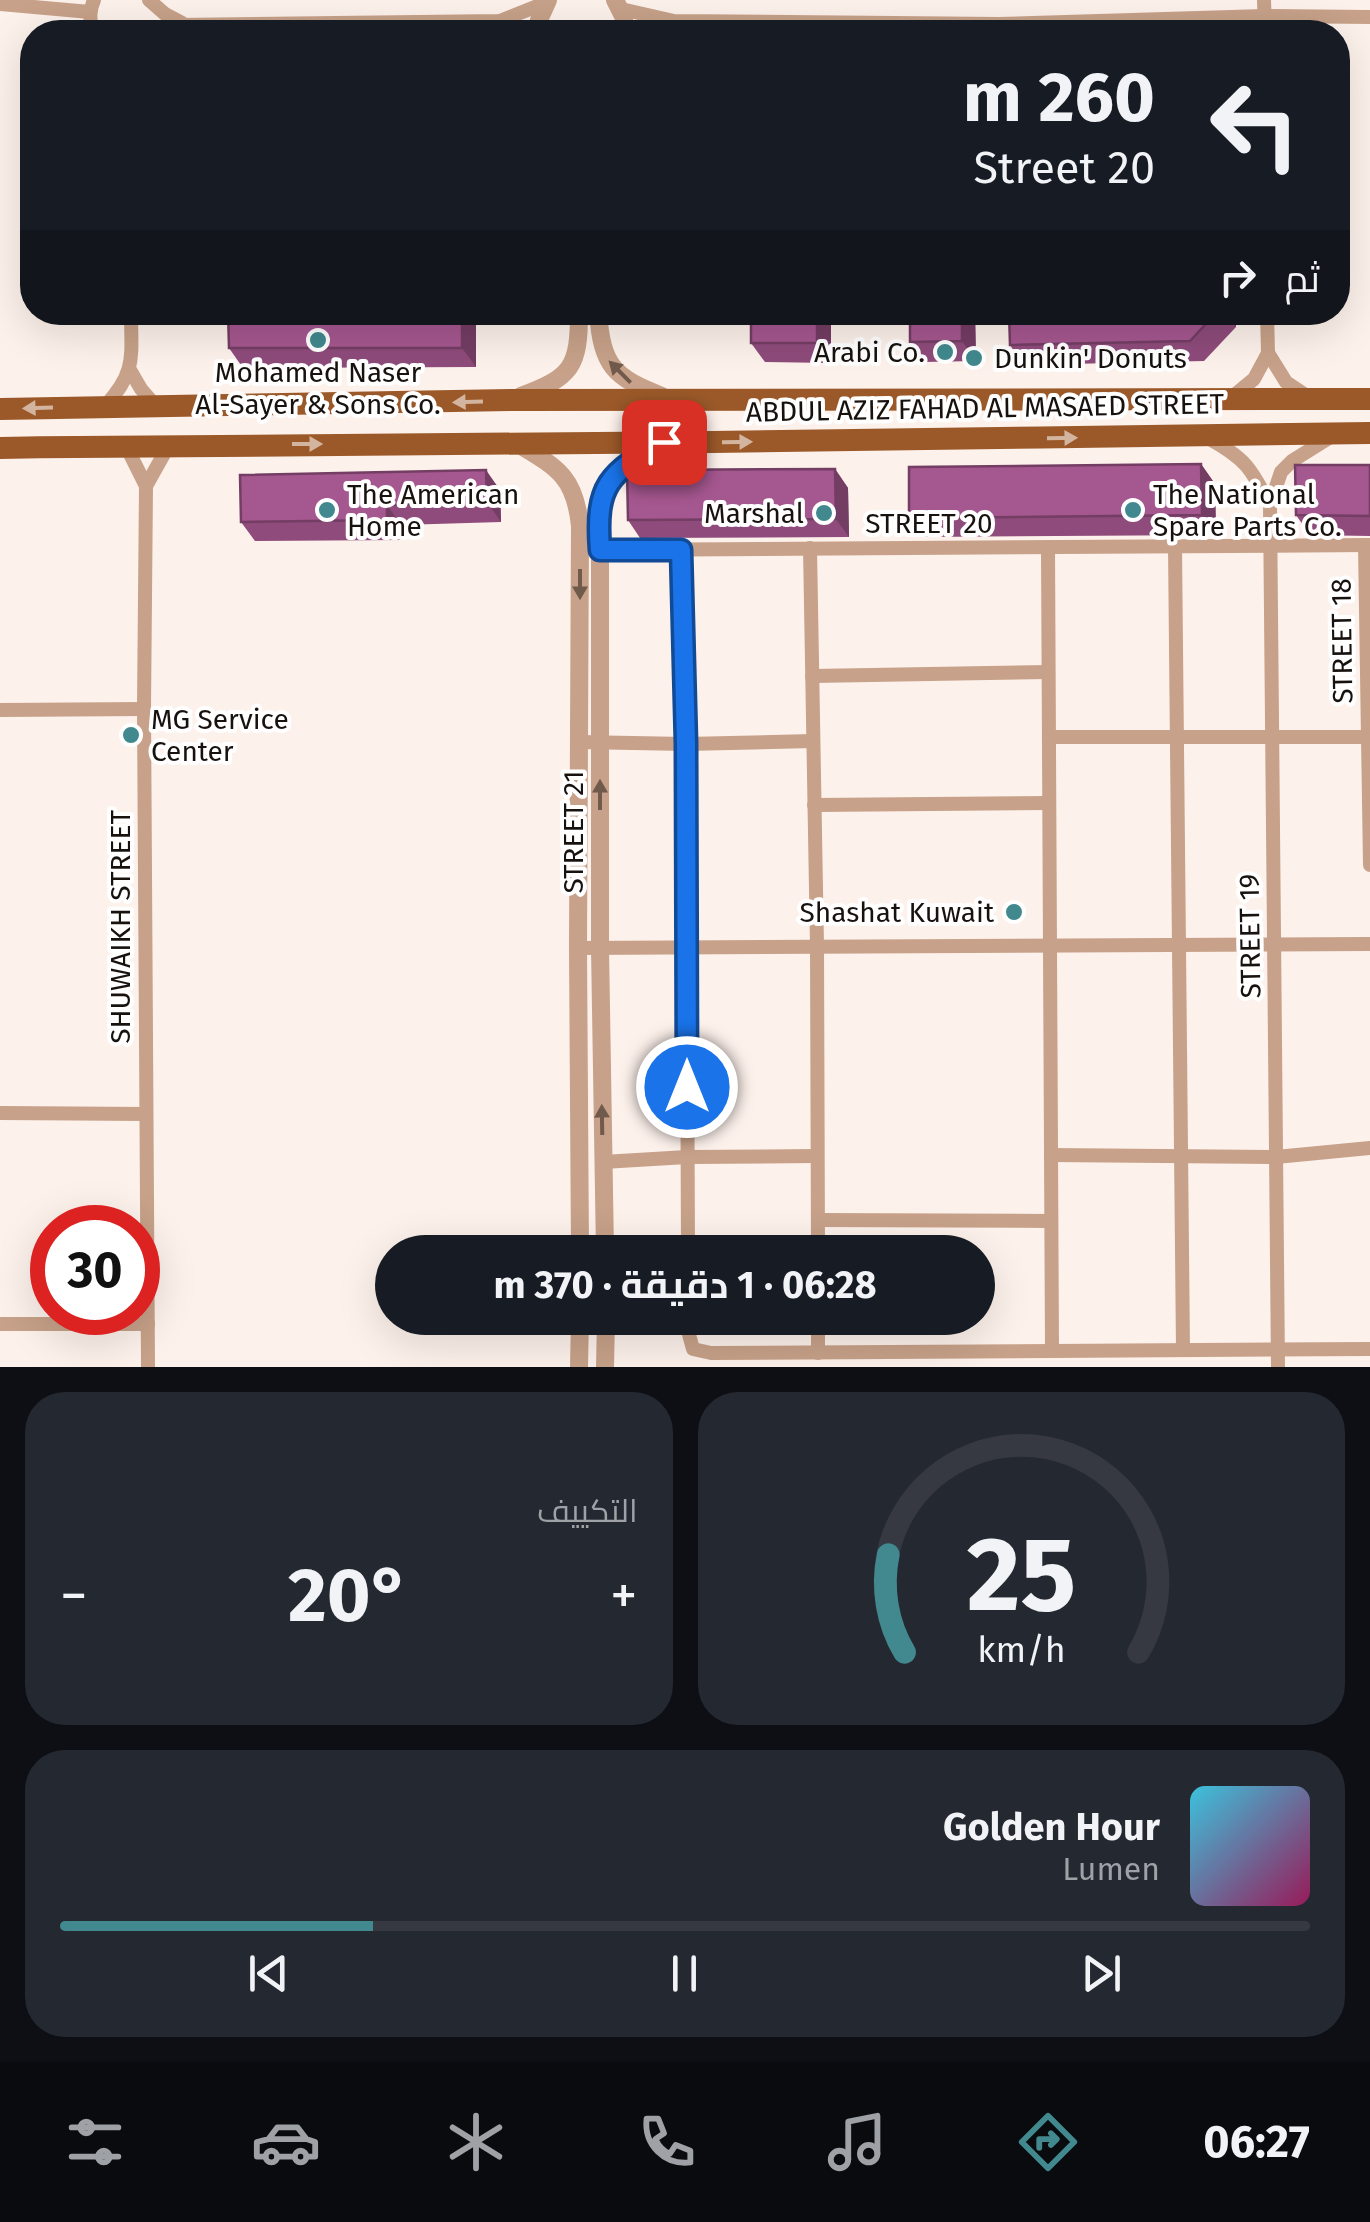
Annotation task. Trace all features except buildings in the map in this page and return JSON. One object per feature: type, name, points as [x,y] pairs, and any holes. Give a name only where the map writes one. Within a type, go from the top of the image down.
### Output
[{"type":"main road","name":"ABDUL AZIZ FAHAD AL MASAED STREET","points":[[0,409],[510,400],[1370,398]]},
{"type":"main road","points":[[238,444],[227,441],[223,434],[227,420],[236,417],[377,416],[409,403]]},
{"type":"main road","name":"ABDUL AZIZ FAHAD AL MASAED STREET","points":[[0,448],[1370,433]]},
{"type":"street","points":[[148,0],[177,20]]},
{"type":"street","points":[[500,20],[547,2]]},
{"type":"street","points":[[0,4],[92,3]]},
{"type":"street","points":[[618,5],[667,20]]},
{"type":"street","points":[[1325,20],[1370,17]]},
{"type":"street","points":[[105,406],[130,370],[131,325]]},
{"type":"street","points":[[510,400],[556,382],[566,374],[578,345],[579,325]]},
{"type":"street","points":[[600,325],[604,352],[617,372],[634,385],[677,402]]},
{"type":"street","points":[[1228,400],[1254,379],[1268,354],[1267,325]]},
{"type":"street","points":[[1268,354],[1286,382],[1312,399]]},
{"type":"street","points":[[130,370],[155,405]]},
{"type":"street","name":"STREET 19","points":[[1278,1367],[1270,504],[1281,472],[1336,434]]},
{"type":"street","points":[[1202,436],[1246,463],[1270,504]]},
{"type":"street","name":"STREET 21","points":[[604,1235],[598,519],[602,493],[624,465],[664,442]]},
{"type":"street","name":"STREET 21","points":[[518,444],[552,465],[570,487],[577,502],[580,526],[580,1235]]},
{"type":"street","name":"SHUWAIKH STREET","points":[[146,486],[169,445]]},
{"type":"street","name":"SHUWAIKH STREET","points":[[126,446],[146,486],[147,1205]]},
{"type":"street","name":"STREET 18","points":[[1270,546],[1368,545],[1370,865]]},
{"type":"street","points":[[1175,546],[1183,1350]]},
{"type":"street","name":"STREET 20","points":[[600,550],[1270,546]]},
{"type":"street","points":[[1048,547],[1052,1351]]},
{"type":"street","points":[[810,548],[818,1235]]},
{"type":"street","points":[[681,550],[686,744],[688,1235]]},
{"type":"street","points":[[812,676],[1048,672]]},
{"type":"street","points":[[0,710],[144,710]]},
{"type":"street","points":[[1048,737],[1272,737]]},
{"type":"street","name":"STREET 18","points":[[1272,737],[1369,737]]},
{"type":"street","points":[[579,742],[813,742]]},
{"type":"street","points":[[814,805],[1049,803]]},
{"type":"street","points":[[578,948],[1370,944]]},
{"type":"street","points":[[0,1113],[146,1114]]},
{"type":"street","points":[[1051,1156],[1276,1157],[1370,1148]]},
{"type":"street","points":[[603,1162],[817,1156]]},
{"type":"street","points":[[818,1220],[1052,1221]]},
{"type":"street","points":[[0,1324],[30,1324]]},
{"type":"street","name":"SHUWAIKH STREET","points":[[148,1335],[148,1367]]},
{"type":"street","points":[[579,1367],[580,1335]]},
{"type":"street","points":[[605,1367],[606,1335]]},
{"type":"street","points":[[689,1335],[692,1349],[712,1352],[1370,1349]]},
{"type":"street","points":[[818,1335],[818,1352]]},
{"type":"place","name":"Mohamed Naser Al-Sayer & Sons Co.","points":[[318,340]]},
{"type":"place","name":"Arabi Co.","points":[[945,352]]},
{"type":"place","name":"Dunkin' Donuts","points":[[974,358]]},
{"type":"place","name":"The American Home","points":[[327,510]]},
{"type":"place","name":"The National Spare Parts Co.","points":[[1133,510]]},
{"type":"place","name":"Marshal","points":[[824,513]]},
{"type":"place","name":"MG Service Center","points":[[131,735]]},
{"type":"place","name":"Shashat Kuwait","points":[[1014,912]]},
{"type":"route","points":[[664,442],[624,465],[610,481],[602,493],[598,519],[600,550],[681,550],[687,1087]]}]
